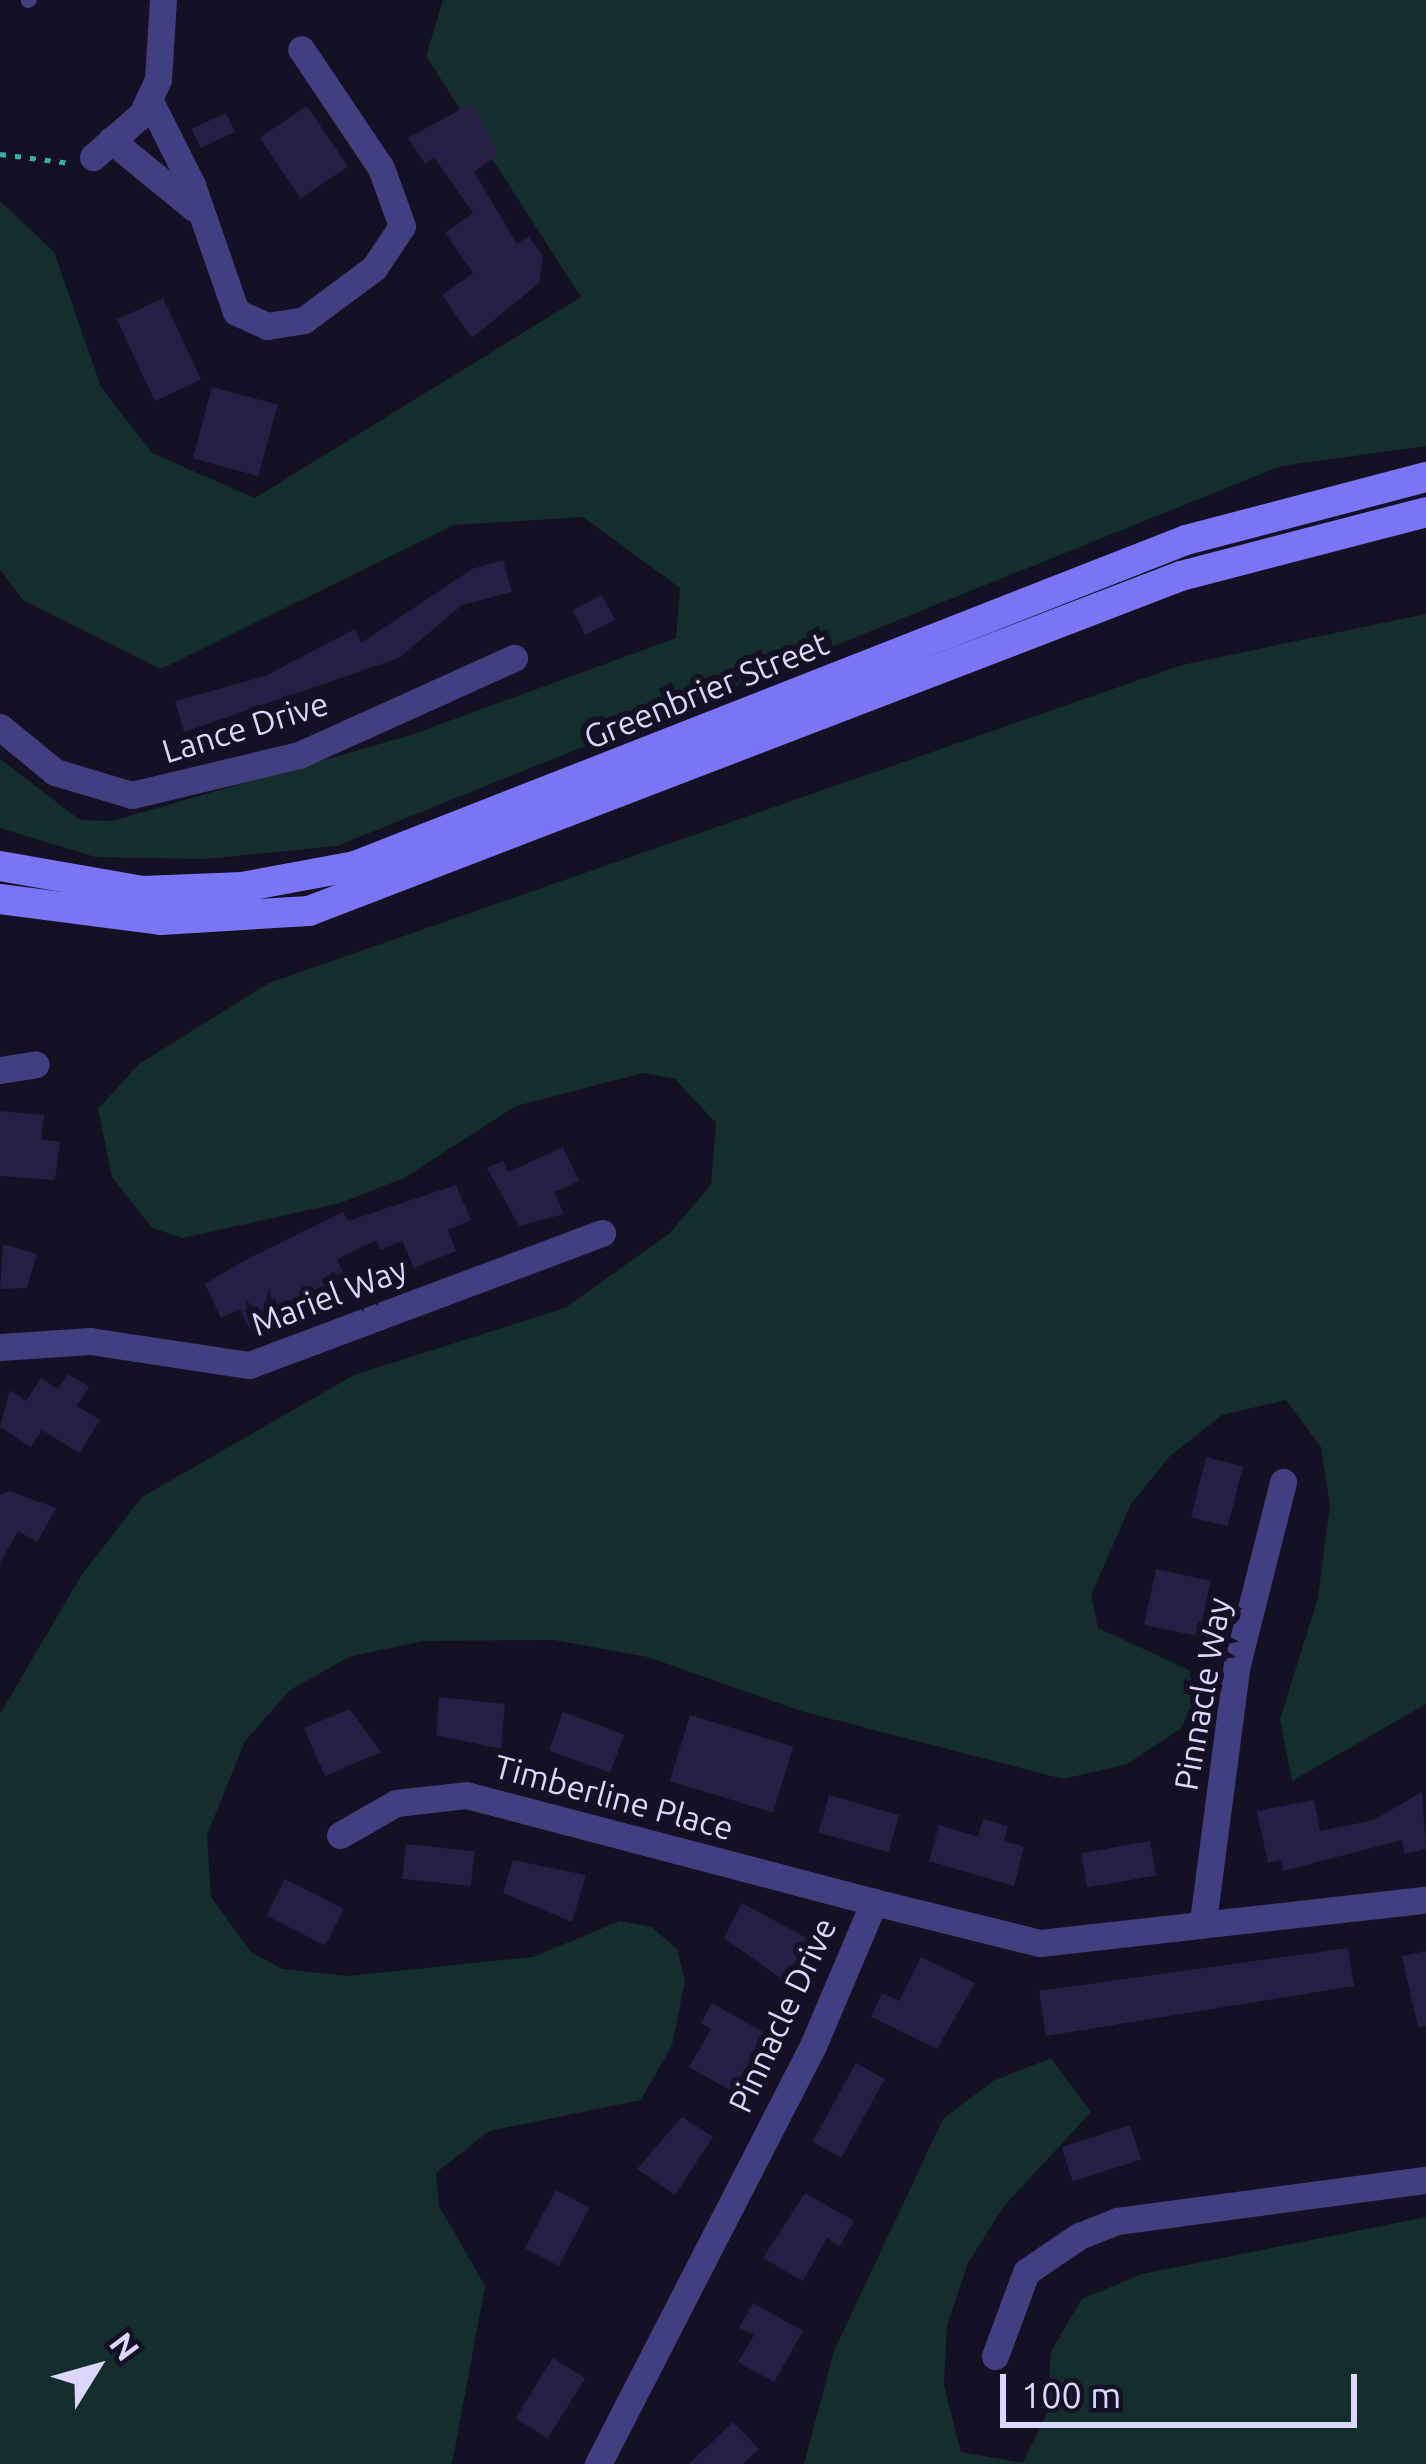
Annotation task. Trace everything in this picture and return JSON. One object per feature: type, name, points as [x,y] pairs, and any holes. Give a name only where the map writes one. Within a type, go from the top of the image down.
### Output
[{"type":"main road","name":"Greenbrier Street","points":[[0,866],[142,891],[242,887],[355,866],[1159,550],[1426,477]]},
{"type":"main road","name":"Greenbrier Street","points":[[0,899],[161,920],[309,911],[1169,580],[1426,512]]},
{"type":"street","points":[[163,0],[167,37],[149,99],[102,149],[197,211]]},
{"type":"street","points":[[149,99],[236,312],[267,326],[304,320],[394,245],[401,208],[302,49]]},
{"type":"street","name":"Lance Drive","points":[[0,727],[55,772],[132,795],[299,755],[514,658]]},
{"type":"street","points":[[0,1070],[36,1064]]},
{"type":"street","name":"Mariel Way","points":[[0,1347],[90,1341],[249,1365],[602,1233]]},
{"type":"street","name":"Pinnacle Way","points":[[1203,1921],[1237,1664],[1283,1483]]},
{"type":"street","name":"Timberline Place","points":[[340,1834],[396,1803],[466,1796],[874,1902]]},
{"type":"street","name":"Pinnacle Drive","points":[[598,2464],[812,2048],[874,1902],[1040,1943],[1203,1921],[1426,1900]]},
{"type":"street","points":[[995,2356],[1026,2272],[1079,2236],[1117,2222],[1426,2180]]},
{"type":"lane","points":[[1159,550],[1169,580]]},
{"type":"path","points":[[0,154],[55,167],[102,149]]},
{"type":"green space","points":[[443,0],[1426,0],[1426,446],[1281,466],[337,846],[205,859],[95,857],[0,828],[0,759],[80,820],[112,821],[411,735],[676,638],[680,588],[583,517],[454,525],[161,669],[23,600],[0,570],[0,201],[54,252],[101,387],[152,453],[255,498],[581,297],[426,56]]},
{"type":"green space","points":[[1426,614],[1426,1704],[1292,1781],[1280,1719],[1318,1598],[1330,1505],[1321,1447],[1286,1400],[1222,1415],[1170,1456],[1131,1504],[1091,1595],[1098,1628],[1189,1670],[1196,1702],[1180,1729],[1127,1764],[1063,1779],[801,1711],[648,1657],[554,1640],[422,1641],[349,1657],[290,1690],[245,1741],[207,1835],[211,1897],[251,1952],[282,1969],[348,1976],[533,1957],[620,1921],[651,1927],[677,1949],[685,1981],[672,2045],[641,2100],[489,2131],[436,2173],[439,2206],[485,2286],[452,2464],[0,2464],[0,1714],[81,1576],[142,1497],[354,1375],[565,1308],[670,1233],[711,1185],[716,1123],[675,1079],[643,1073],[516,1106],[404,1178],[340,1203],[183,1238],[152,1228],[112,1177],[98,1109],[139,1064],[269,983],[1182,665]]},
{"type":"green space","points":[[1051,2058],[1091,2112],[1004,2206],[968,2263],[947,2325],[944,2386],[961,2452],[1023,2463],[1047,2413],[1051,2351],[1082,2299],[1142,2274],[1426,2217],[1426,2464],[804,2464],[834,2351],[943,2119],[993,2081]]},
{"type":"building","points":[[472,103],[498,155],[474,172],[517,244],[529,236],[543,257],[539,283],[472,338],[442,295],[473,273],[445,233],[473,213],[434,157],[425,164],[408,138]]},
{"type":"building","points":[[307,106],[348,167],[301,198],[260,138]]},
{"type":"building","points":[[226,113],[235,132],[200,148],[192,129]]},
{"type":"building","points":[[163,298],[201,380],[155,401],[117,320]]},
{"type":"building","points":[[212,387],[278,405],[259,476],[193,458]]},
{"type":"building","points":[[503,560],[512,592],[462,605],[399,658],[184,732],[175,701],[265,676],[355,629],[361,643],[472,569]]},
{"type":"building","points":[[602,595],[615,620],[585,635],[573,610]]},
{"type":"building","points":[[0,1111],[44,1115],[41,1139],[60,1142],[55,1180],[0,1176]]},
{"type":"building","points":[[563,1147],[579,1181],[554,1192],[564,1214],[519,1226],[487,1168],[503,1161],[508,1172]]},
{"type":"building","points":[[456,1185],[471,1220],[448,1230],[456,1251],[414,1268],[402,1241],[380,1250],[377,1240],[337,1259],[347,1280],[272,1322],[251,1332],[240,1309],[221,1318],[205,1284],[245,1260],[343,1212],[348,1221]]},
{"type":"building","points":[[3,1244],[37,1254],[27,1288],[0,1289]]},
{"type":"building","points":[[68,1374],[89,1387],[77,1406],[100,1420],[79,1453],[42,1430],[31,1447],[0,1427],[10,1390],[26,1401],[41,1378],[58,1389]]},
{"type":"building","points":[[1206,1457],[1243,1466],[1228,1526],[1191,1517]]},
{"type":"building","points":[[9,1491],[56,1508],[37,1542],[18,1531],[0,1563],[0,1495]]},
{"type":"building","points":[[1156,1569],[1211,1581],[1199,1636],[1144,1625]]},
{"type":"building","points":[[439,1697],[505,1704],[501,1749],[436,1735]]},
{"type":"building","points":[[350,1709],[381,1752],[325,1776],[304,1728]]},
{"type":"building","points":[[563,1712],[624,1734],[610,1773],[549,1751]]},
{"type":"building","points":[[690,1715],[793,1747],[773,1813],[670,1781]]},
{"type":"building","points":[[1422,1792],[1426,1849],[1405,1854],[1402,1840],[1283,1871],[1281,1860],[1268,1863],[1257,1811],[1314,1800],[1320,1831],[1374,1820]]},
{"type":"building","points":[[829,1795],[899,1815],[888,1853],[818,1832]]},
{"type":"building","points":[[983,1819],[1008,1826],[1004,1841],[1024,1847],[1014,1886],[929,1861],[939,1825],[978,1837]]},
{"type":"building","points":[[1150,1841],[1156,1875],[1087,1888],[1081,1853]]},
{"type":"building","points":[[406,1844],[475,1851],[471,1886],[402,1879]]},
{"type":"building","points":[[513,1860],[586,1875],[572,1922],[503,1893]]},
{"type":"building","points":[[285,1879],[344,1909],[325,1945],[266,1916]]},
{"type":"building","points":[[742,1903],[812,1941],[789,1984],[724,1938]]},
{"type":"building","points":[[1348,1948],[1354,1986],[1046,2036],[1039,1991]]},
{"type":"building","points":[[1426,1951],[1426,2026],[1418,2027],[1402,1956]]},
{"type":"building","points":[[921,1957],[975,1983],[937,2049],[871,2017],[882,1993],[899,2001]]},
{"type":"building","points":[[712,2003],[763,2032],[735,2093],[689,2067],[711,2029],[701,2023]]},
{"type":"building","points":[[856,2063],[885,2079],[841,2158],[812,2142]]},
{"type":"building","points":[[682,2117],[713,2137],[675,2195],[637,2169]]},
{"type":"building","points":[[1130,2125],[1141,2159],[1073,2181],[1062,2147]]},
{"type":"building","points":[[556,2190],[590,2208],[559,2266],[525,2248]]},
{"type":"building","points":[[805,2193],[854,2221],[840,2246],[827,2238],[803,2281],[763,2258]]},
{"type":"building","points":[[753,2303],[803,2331],[774,2382],[738,2362],[754,2335],[739,2328]]},
{"type":"building","points":[[553,2358],[585,2378],[548,2438],[515,2418]]},
{"type":"building","points":[[733,2422],[759,2449],[743,2464],[689,2464]]}]
